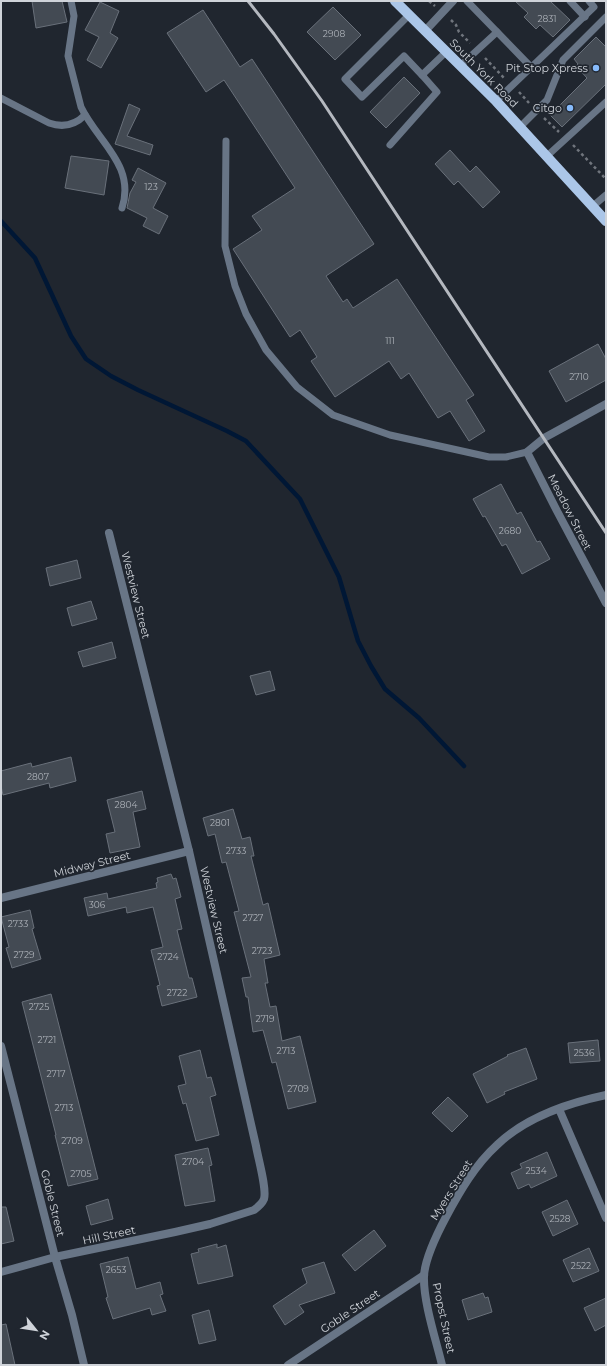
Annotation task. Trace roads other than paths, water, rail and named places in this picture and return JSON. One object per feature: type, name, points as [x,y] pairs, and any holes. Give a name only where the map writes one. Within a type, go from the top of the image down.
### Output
[{"type":"main road","name":"South York Road","points":[[395,1],[496,101],[606,221]]},
{"type":"street","points":[[425,31],[453,1]]},
{"type":"street","points":[[527,452],[544,438],[606,404]]},
{"type":"street","name":"Meadow Street","points":[[527,452],[557,512],[606,603]]},
{"type":"street","name":"Westview Street","points":[[109,533],[189,851],[255,1139],[265,1191],[264,1199],[260,1206],[254,1210],[175,1232]]},
{"type":"street","name":"Midway Street","points":[[1,898],[189,851]]},
{"type":"street","name":"Goble Street","points":[[1,1046],[84,1365]]},
{"type":"street","name":"Myers Street","points":[[424,1275],[437,1233],[459,1193],[470,1175],[497,1145],[511,1134],[542,1116],[586,1099],[606,1096]]},
{"type":"street","points":[[559,1109],[606,1218]]},
{"type":"street","name":"Hill Street","points":[[1,1272],[55,1257],[175,1232]]},
{"type":"street","name":"Goble Street","points":[[288,1365],[424,1275]]},
{"type":"street","name":"Propst Street","points":[[424,1275],[425,1294],[442,1365]]},
{"type":"lane","points":[[72,1],[74,16],[68,56],[81,107],[116,159],[122,174],[125,186],[125,198],[122,208]]},
{"type":"lane","points":[[467,1],[531,67]]},
{"type":"lane","points":[[570,1],[585,16]]},
{"type":"lane","points":[[496,101],[594,7],[589,1]]},
{"type":"lane","points":[[390,145],[437,92],[404,56],[362,97],[345,79],[409,15]]},
{"type":"lane","points":[[520,127],[547,100],[563,60],[606,17]]},
{"type":"lane","points":[[460,66],[497,32]]},
{"type":"lane","points":[[422,76],[446,52]]},
{"type":"lane","points":[[1,98],[57,126],[73,124],[85,115]]},
{"type":"lane","points":[[547,156],[606,102]]},
{"type":"lane","points":[[226,141],[225,246],[235,286],[246,314],[266,350],[297,387],[333,415],[363,427],[390,435],[489,456],[506,457],[527,452]]},
{"type":"lane","points":[[593,206],[606,195]]},
{"type":"waterway","points":[[1,221],[35,258],[71,336],[86,359],[111,376],[138,390],[246,441],[300,499],[339,577],[358,641],[385,689],[419,718],[464,766]]},
{"type":"railway","points":[[248,1],[274,34],[322,101],[606,533]]},
{"type":"place","name":"Pit Stop Xpress","points":[[596,68]]},
{"type":"place","name":"Citgo","points":[[570,108]]}]
